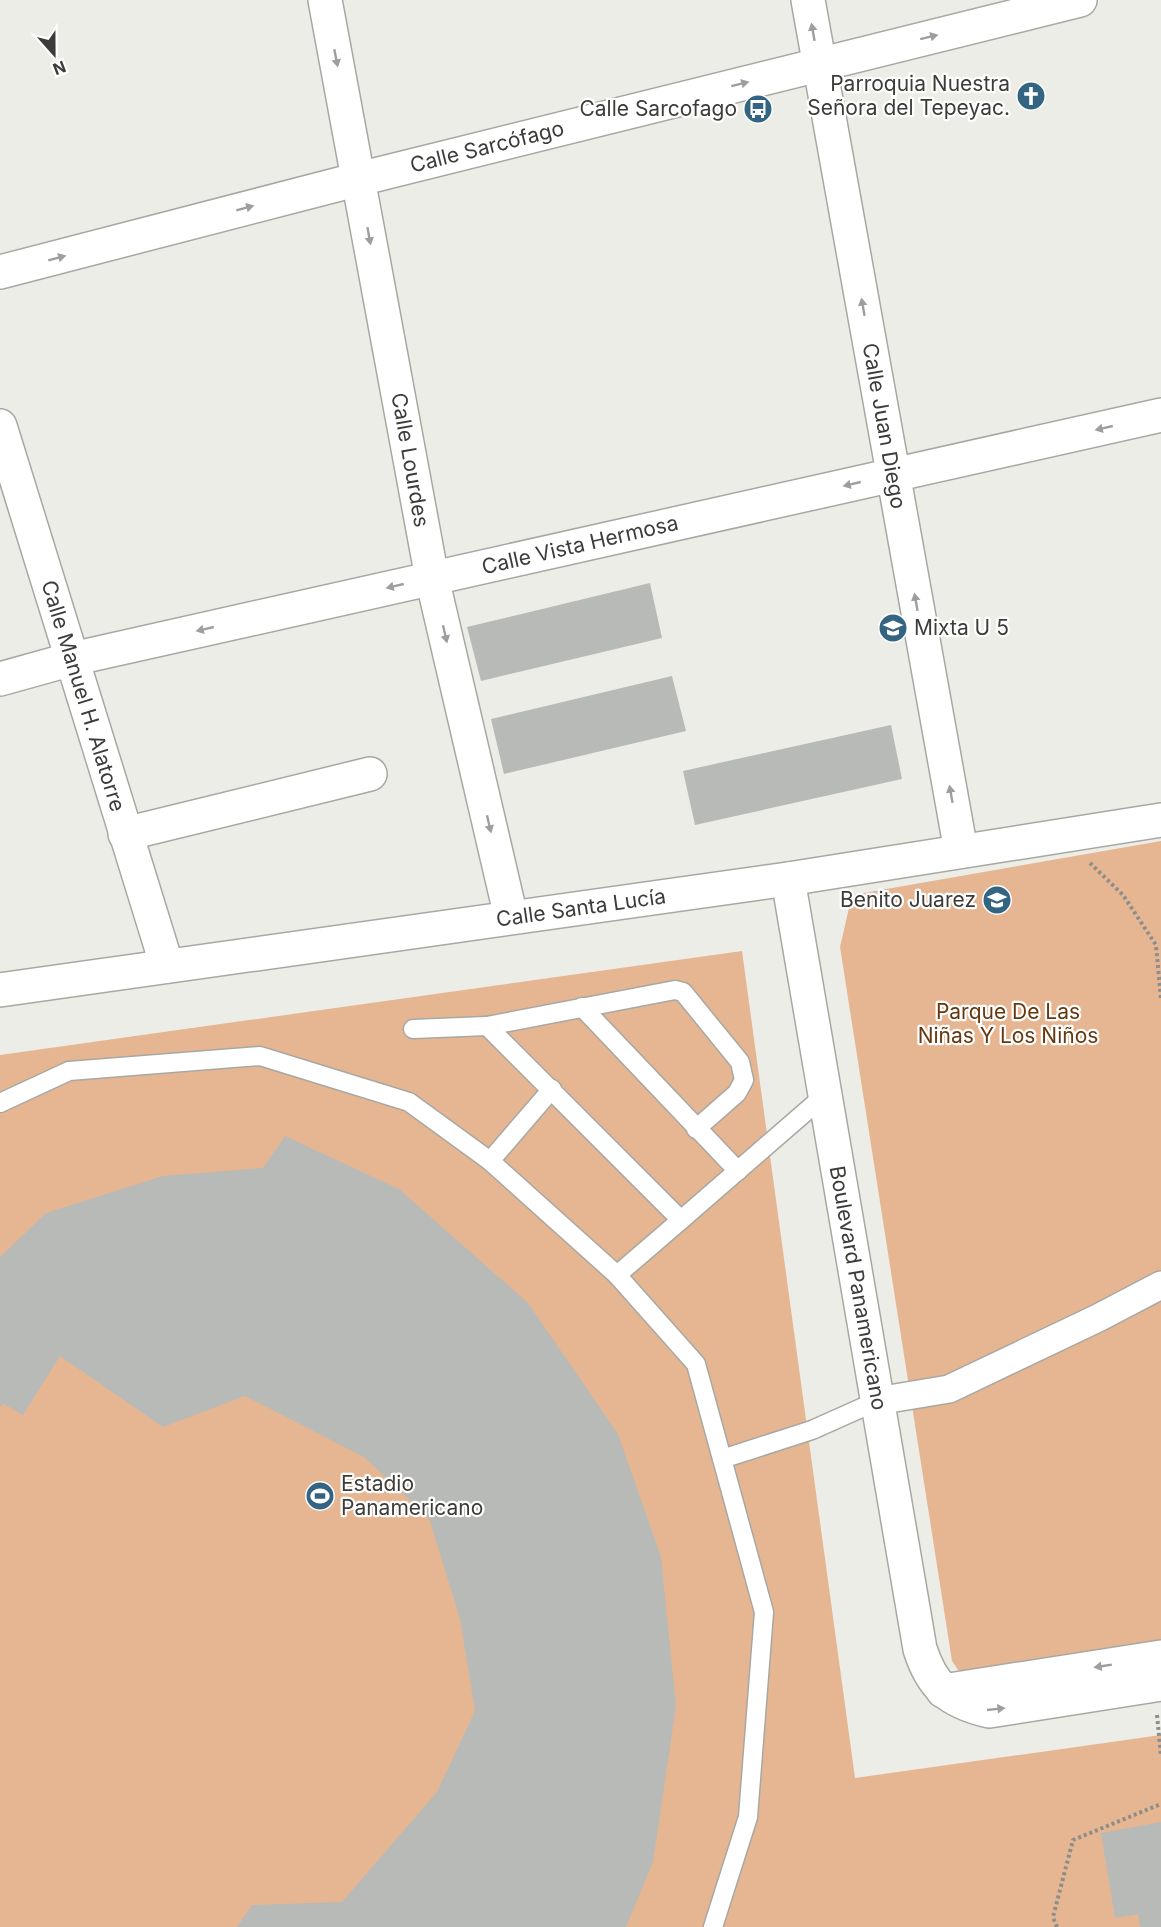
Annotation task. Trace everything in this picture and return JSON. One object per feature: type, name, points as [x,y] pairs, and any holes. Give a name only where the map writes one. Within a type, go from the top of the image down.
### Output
[{"type":"street","name":"Calle Lourdes","points":[[325,0],[432,578],[511,917]]},
{"type":"street","name":"Calle Juan Diego","points":[[808,0],[961,851]]},
{"type":"street","name":"Calle Sarcófago","points":[[0,272],[358,179],[1080,0]]},
{"type":"street","name":"Calle Vista Hermosa","points":[[0,679],[72,659],[1161,416]]},
{"type":"street","name":"Calle Manuel H. Alatorre","points":[[0,426],[167,966]]},
{"type":"street","points":[[126,834],[370,774]]},
{"type":"street","name":"Calle Santa Lucía","points":[[0,990],[788,879],[1161,820]]},
{"type":"street","name":"Boulevard Panamericano","points":[[788,879],[920,1649],[925,1666],[943,1691],[1158,1676]]},
{"type":"street","points":[[877,1401],[949,1389],[1016,1358],[1161,1284]]},
{"type":"lane","points":[[412,1029],[487,1026],[675,990],[683,992],[740,1062],[744,1080],[737,1093],[696,1129]]},
{"type":"lane","points":[[582,1007],[738,1171]]},
{"type":"lane","points":[[487,1026],[681,1220]]},
{"type":"lane","points":[[0,1103],[69,1071],[260,1056],[409,1102],[490,1161],[617,1275],[696,1364],[764,1612],[748,1817],[712,1927]]},
{"type":"lane","points":[[490,1161],[552,1089]]},
{"type":"lane","points":[[617,1275],[825,1095]]},
{"type":"lane","points":[[722,1459],[812,1430],[877,1401]]},
{"type":"path","points":[[1054,837],[1077,850],[1123,895],[1156,945],[1161,999]]},
{"type":"path","points":[[1158,1676],[1161,1756]]},
{"type":"path","points":[[1057,1927],[1053,1917],[1073,1840],[1161,1804]]},
{"type":"green space","name":"Parque De Las Niñas Y Los Niños","points":[[1161,841],[1161,1652],[967,1683],[952,1661],[840,947],[852,895]]},
{"type":"green space","points":[[742,951],[855,1778],[1161,1735],[1161,1927],[0,1927],[0,1055]]},
{"type":"building","points":[[650,583],[662,638],[481,681],[467,627]]},
{"type":"building","points":[[672,676],[686,731],[504,774],[491,719]]},
{"type":"building","points":[[891,725],[902,779],[695,825],[683,771]]},
{"type":"building","points":[[285,1136],[399,1189],[528,1303],[618,1434],[661,1557],[676,1706],[653,1862],[626,1927],[237,1927],[252,1905],[342,1902],[437,1792],[475,1711],[460,1619],[429,1518],[364,1457],[245,1396],[163,1427],[60,1356],[23,1415],[4,1404],[0,1407],[0,1257],[46,1213],[163,1176],[263,1168]]},
{"type":"building","points":[[1161,1822],[1161,1927],[1140,1927],[1138,1914],[1115,1918],[1101,1833]]},
{"type":"place","name":"Parroquia Nuestra Señora del Tepeyac.","points":[[1031,96]]},
{"type":"place","name":"Calle Sarcofago","points":[[758,109]]},
{"type":"place","name":"Mixta U 5","points":[[893,628]]},
{"type":"place","name":"Benito Juarez","points":[[997,900]]},
{"type":"place","name":"Estadio Panamericano","points":[[320,1496]]}]
